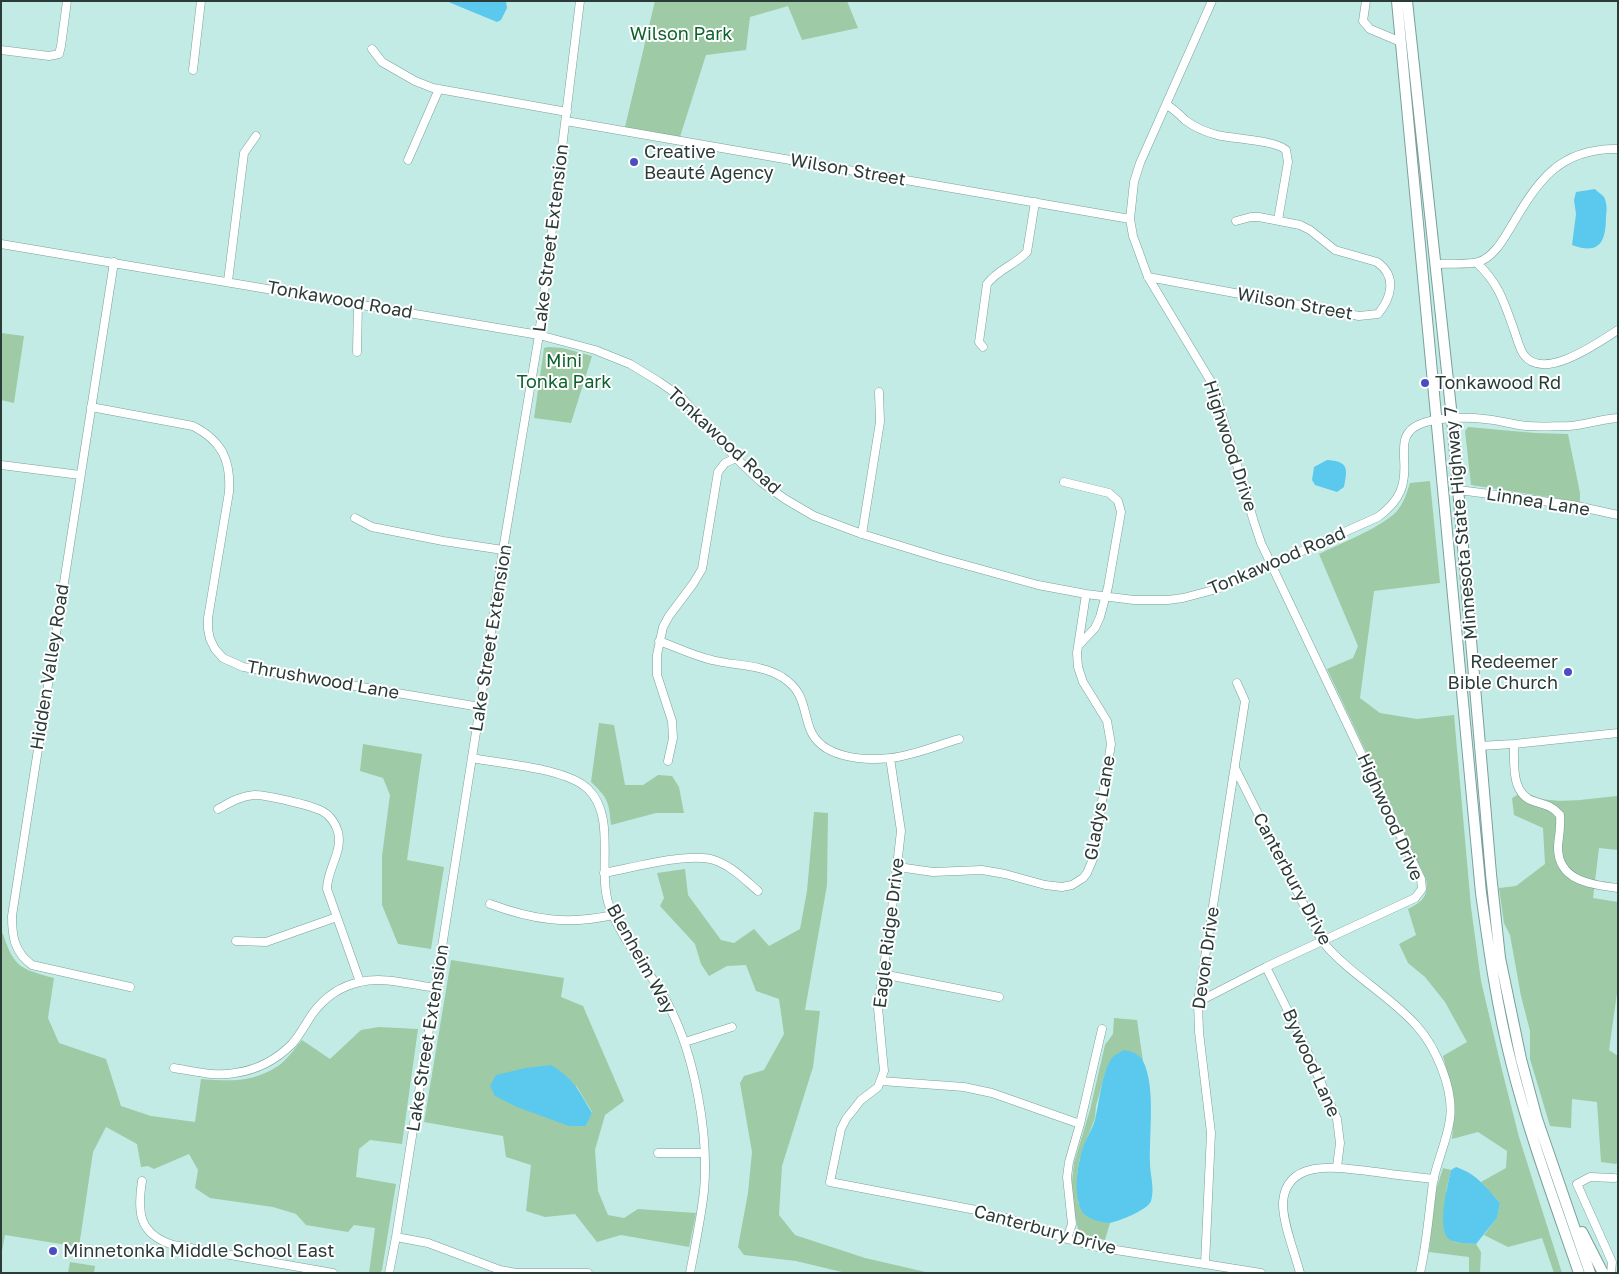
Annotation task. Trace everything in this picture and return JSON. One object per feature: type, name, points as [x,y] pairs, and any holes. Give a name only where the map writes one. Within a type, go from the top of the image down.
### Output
[{"type":"main road","name":"Minnesota State Highway 7","points":[[1397,1],[1481,893],[1490,960],[1511,1061],[1527,1120],[1579,1273]]},
{"type":"main road","name":"Minnesota State Highway 7","points":[[1407,1],[1459,490],[1479,746],[1500,958],[1521,1059],[1537,1119],[1590,1273]]},
{"type":"main road","points":[[1565,1201],[1572,1207],[1592,1253],[1604,1273]]},
{"type":"street","points":[[1,50],[50,56],[59,54],[67,1]]},
{"type":"street","points":[[193,70],[201,1]]},
{"type":"street","name":"Lake Street Extension","points":[[389,1273],[539,335],[580,1]]},
{"type":"street","name":"Highwood Drive","points":[[1212,1],[1140,163],[1134,182],[1130,218],[1133,236],[1148,277],[1213,385],[1254,522],[1272,565],[1421,879],[1422,889],[1415,898],[1322,942]]},
{"type":"street","points":[[1366,1],[1363,21],[1370,29],[1400,42]]},
{"type":"street","points":[[372,49],[382,62],[415,81],[439,89],[567,112]]},
{"type":"street","points":[[408,160],[439,89]]},
{"type":"street","points":[[1166,105],[1176,110],[1186,121],[1206,132],[1276,145],[1286,150],[1288,162],[1278,220]]},
{"type":"street","name":"Wilson Street","points":[[566,120],[1130,218]]},
{"type":"street","points":[[228,281],[244,153],[256,136]]},
{"type":"street","points":[[1436,264],[1478,263],[1498,248],[1536,186],[1551,171],[1569,158],[1587,152],[1605,148],[1618,149]]},
{"type":"street","points":[[983,347],[980,342],[987,284],[992,276],[1021,259],[1027,252],[1035,202]]},
{"type":"street","name":"Wilson Street","points":[[1148,277],[1359,316],[1378,314],[1387,303],[1390,293],[1389,276],[1382,266],[1367,258],[1335,250],[1310,230],[1300,225],[1251,216],[1236,221]]},
{"type":"street","name":"Tonkawood Road","points":[[1,244],[539,335],[595,350],[630,364],[681,397],[736,458],[760,481],[785,499],[814,516],[862,534],[1013,579],[1105,597],[1146,601],[1176,599],[1216,589],[1378,516],[1391,507],[1399,495],[1405,469],[1403,448],[1406,435],[1417,425],[1452,418],[1485,419],[1525,426],[1571,426],[1618,418]]},
{"type":"street","name":"Hidden Valley Road","points":[[114,262],[12,916],[13,937],[18,951],[32,965],[130,988]]},
{"type":"street","points":[[1478,263],[1495,282],[1520,348],[1529,360],[1542,363],[1571,358],[1618,330]]},
{"type":"street","points":[[357,352],[358,303]]},
{"type":"street","points":[[862,534],[880,422],[879,392]]},
{"type":"street","name":"Thrushwood Lane","points":[[91,407],[193,426],[205,432],[223,452],[228,464],[229,492],[208,623],[210,640],[223,658],[243,667],[480,708]]},
{"type":"street","points":[[668,761],[673,729],[672,720],[656,675],[659,641],[669,616],[702,569],[718,472],[725,463],[736,458]]},
{"type":"street","points":[[1,464],[80,474]]},
{"type":"street","points":[[1064,482],[1109,493],[1114,496],[1121,512],[1105,597],[1098,623],[1079,645]]},
{"type":"street","name":"Linnea Lane","points":[[1459,490],[1572,505],[1618,515]]},
{"type":"street","points":[[355,518],[372,527],[443,541],[504,550]]},
{"type":"street","name":"Gladys Lane","points":[[898,867],[933,872],[982,870],[1056,887],[1069,886],[1083,878],[1087,873],[1093,859],[1110,744],[1107,721],[1079,674],[1077,660],[1086,594]]},
{"type":"street","points":[[659,641],[714,661],[771,672],[792,685],[805,707],[814,737],[821,745],[839,754],[890,758],[959,739]]},
{"type":"street","name":"Devon Drive","points":[[1205,1264],[1211,1133],[1199,1032],[1198,1002],[1245,700],[1238,684]]},
{"type":"street","points":[[1479,746],[1618,733]]},
{"type":"street","points":[[1514,744],[1514,770],[1522,795],[1530,800],[1551,806],[1560,815],[1561,826],[1558,846],[1559,856],[1563,865],[1577,880],[1618,888]]},
{"type":"street","name":"Blenheim Way","points":[[472,758],[570,777],[589,790],[601,808],[603,818],[604,885],[613,915],[669,1006],[685,1042],[701,1117],[704,1153],[704,1191],[690,1273]]},
{"type":"street","name":"Eagle Ridge Drive","points":[[881,1081],[884,1062],[878,1008],[902,831],[890,758]]},
{"type":"street","name":"Canterbury Drive","points":[[1235,768],[1322,942],[1342,962],[1403,1012],[1417,1026],[1438,1056],[1450,1108],[1448,1128],[1434,1179],[1420,1273]]},
{"type":"street","points":[[218,809],[241,798],[254,795],[314,808],[330,817],[338,833],[339,843],[327,881],[327,889],[360,982]]},
{"type":"street","points":[[604,873],[683,858],[698,858],[713,860],[727,866],[758,891]]},
{"type":"street","points":[[490,904],[531,917],[552,920],[589,919],[613,915]]},
{"type":"street","points":[[236,941],[266,942],[337,917]]},
{"type":"street","points":[[1198,1002],[1266,967],[1322,942]]},
{"type":"street","name":"Bywood Lane","points":[[1266,967],[1299,1033],[1337,1119],[1340,1143],[1337,1167]]},
{"type":"street","points":[[882,974],[999,997]]},
{"type":"street","points":[[174,1068],[206,1073],[234,1074],[260,1066],[283,1052],[293,1043],[322,1002],[345,987],[360,982],[386,981],[436,988]]},
{"type":"street","points":[[685,1042],[732,1027]]},
{"type":"street","points":[[1067,1239],[1072,1224],[1067,1177],[1069,1162],[1080,1124],[1102,1029]]},
{"type":"street","points":[[881,1081],[982,1090],[1080,1124]]},
{"type":"street","name":"Canterbury Drive","points":[[881,1081],[878,1087],[861,1100],[846,1119],[841,1129],[830,1182],[976,1210],[1097,1247],[1261,1273]]},
{"type":"street","points":[[658,1153],[704,1153]]},
{"type":"street","points":[[1300,1273],[1283,1202],[1285,1192],[1297,1175],[1316,1168],[1337,1167],[1434,1179]]},
{"type":"street","points":[[1611,1273],[1612,1262],[1577,1184],[1590,1177],[1614,1178]]},
{"type":"street","points":[[142,1181],[139,1198],[140,1216],[149,1231],[162,1242],[333,1273]]},
{"type":"street","points":[[396,1237],[428,1243],[484,1264],[516,1273],[588,1273]]},
{"type":"green space","name":"Wilson Park","points":[[655,1],[847,1],[858,28],[802,40],[788,6],[750,17],[746,50],[706,55],[679,140],[624,131]]},
{"type":"green space","points":[[1,333],[24,336],[14,403],[1,400]]},
{"type":"green space","name":"Mini Tonka Park","points":[[544,348],[563,348],[592,356],[571,423],[534,418]]},
{"type":"green space","points":[[1468,427],[1568,434],[1580,493],[1580,502],[1471,485],[1465,431]]},
{"type":"green space","points":[[1430,481],[1440,583],[1374,591],[1360,698],[1380,713],[1417,719],[1454,715],[1471,907],[1481,981],[1519,1137],[1562,1273],[1554,1273],[1542,1238],[1508,1247],[1484,1235],[1497,1218],[1500,1203],[1481,1182],[1506,1168],[1507,1151],[1478,1132],[1452,1139],[1455,1105],[1443,1056],[1467,1042],[1445,1002],[1425,977],[1408,963],[1399,944],[1416,935],[1408,909],[1423,898],[1427,885],[1426,879],[1327,669],[1353,658],[1358,646],[1319,554],[1371,529],[1390,517],[1402,505],[1410,483]]},
{"type":"green space","points":[[599,723],[614,725],[625,785],[643,785],[658,775],[672,776],[679,787],[684,813],[656,813],[611,825],[607,801],[591,782]]},
{"type":"green space","points":[[363,744],[422,754],[407,860],[444,867],[431,949],[398,944],[382,905],[382,856],[390,795],[383,778],[360,771]]},
{"type":"green space","points":[[1524,791],[1534,796],[1557,801],[1618,796],[1618,850],[1599,848],[1593,898],[1618,902],[1618,986],[1609,1050],[1618,1056],[1618,1161],[1616,1164],[1601,1162],[1597,1102],[1572,1099],[1571,1128],[1550,1126],[1530,1059],[1530,1031],[1521,996],[1510,935],[1504,923],[1499,888],[1516,886],[1545,864],[1543,828],[1514,815],[1512,798]]},
{"type":"green space","points":[[814,812],[828,813],[827,885],[805,1010],[820,1011],[813,1067],[782,1166],[779,1215],[795,1235],[865,1258],[930,1273],[846,1273],[796,1261],[744,1255],[738,1247],[748,1193],[752,1152],[740,1083],[744,1076],[764,1070],[784,1034],[779,999],[756,991],[746,965],[727,966],[709,976],[701,964],[695,944],[660,906],[664,898],[657,873],[685,869],[688,895],[721,940],[734,943],[754,929],[769,946],[800,929],[807,891]]},
{"type":"green space","points":[[1,933],[11,954],[20,965],[26,969],[54,978],[48,1018],[59,1043],[106,1059],[121,1106],[151,1116],[195,1122],[201,1079],[241,1080],[268,1072],[288,1057],[302,1040],[330,1059],[361,1030],[379,1027],[418,1029],[402,1144],[370,1140],[359,1149],[356,1177],[396,1184],[380,1273],[369,1273],[375,1228],[354,1225],[348,1232],[306,1225],[296,1214],[273,1207],[210,1198],[195,1188],[198,1170],[189,1154],[154,1169],[148,1166],[141,1167],[137,1144],[106,1127],[93,1152],[79,1247],[5,1235],[1,1256]]},
{"type":"green space","points":[[451,960],[564,978],[561,997],[583,1006],[624,1101],[605,1115],[595,1150],[598,1191],[608,1215],[624,1218],[638,1209],[696,1213],[689,1247],[621,1235],[597,1242],[575,1214],[545,1217],[526,1211],[531,1165],[506,1157],[503,1136],[424,1122]],"holes":[[[576,1085],[592,1112],[586,1126]]]},
{"type":"green space","points":[[1114,1018],[1137,1020],[1143,1061],[1137,1054],[1106,1070],[1096,1106],[1095,1118],[1079,1161],[1077,1177],[1078,1203],[1098,1221],[1110,1223],[1105,1240],[1082,1235],[1078,1229],[1073,1205],[1072,1181],[1074,1163],[1090,1110],[1105,1045],[1113,1034]]},
{"type":"green space","points":[[1443,1168],[1451,1170],[1446,1191],[1454,1242],[1476,1244],[1481,1252],[1480,1273],[1469,1273],[1469,1257],[1429,1252],[1436,1190]]},
{"type":"green space","points":[[70,1262],[95,1266],[94,1273],[68,1273]]},
{"type":"water","points":[[446,1],[506,1],[507,8],[501,20],[497,22]]},
{"type":"water","points":[[1595,189],[1604,197],[1607,212],[1606,225],[1599,244],[1595,247],[1581,248],[1572,245],[1576,214],[1574,200],[1576,192]]},
{"type":"water","points":[[1327,460],[1343,464],[1346,470],[1344,487],[1337,492],[1315,485],[1312,480],[1314,467]]},
{"type":"water","points":[[1124,1050],[1139,1056],[1147,1072],[1151,1097],[1150,1163],[1152,1196],[1151,1201],[1145,1208],[1133,1215],[1106,1223],[1089,1218],[1080,1208],[1077,1191],[1078,1172],[1083,1148],[1095,1120],[1106,1071],[1113,1057]]},
{"type":"water","points":[[551,1065],[571,1081],[592,1113],[586,1126],[569,1126],[517,1107],[495,1096],[490,1086],[496,1075],[526,1068]]},
{"type":"water","points":[[1456,1167],[1475,1177],[1500,1203],[1497,1218],[1476,1244],[1455,1242],[1445,1234],[1443,1216],[1446,1195],[1451,1170]]},
{"type":"place","name":"Creative Beauté Agency","points":[[634,162]]},
{"type":"place","name":"Tonkawood Rd","points":[[1425,383]]},
{"type":"place","name":"Redeemer Bible Church","points":[[1568,672]]},
{"type":"place","name":"Minnetonka Middle School East","points":[[53,1251]]}]
